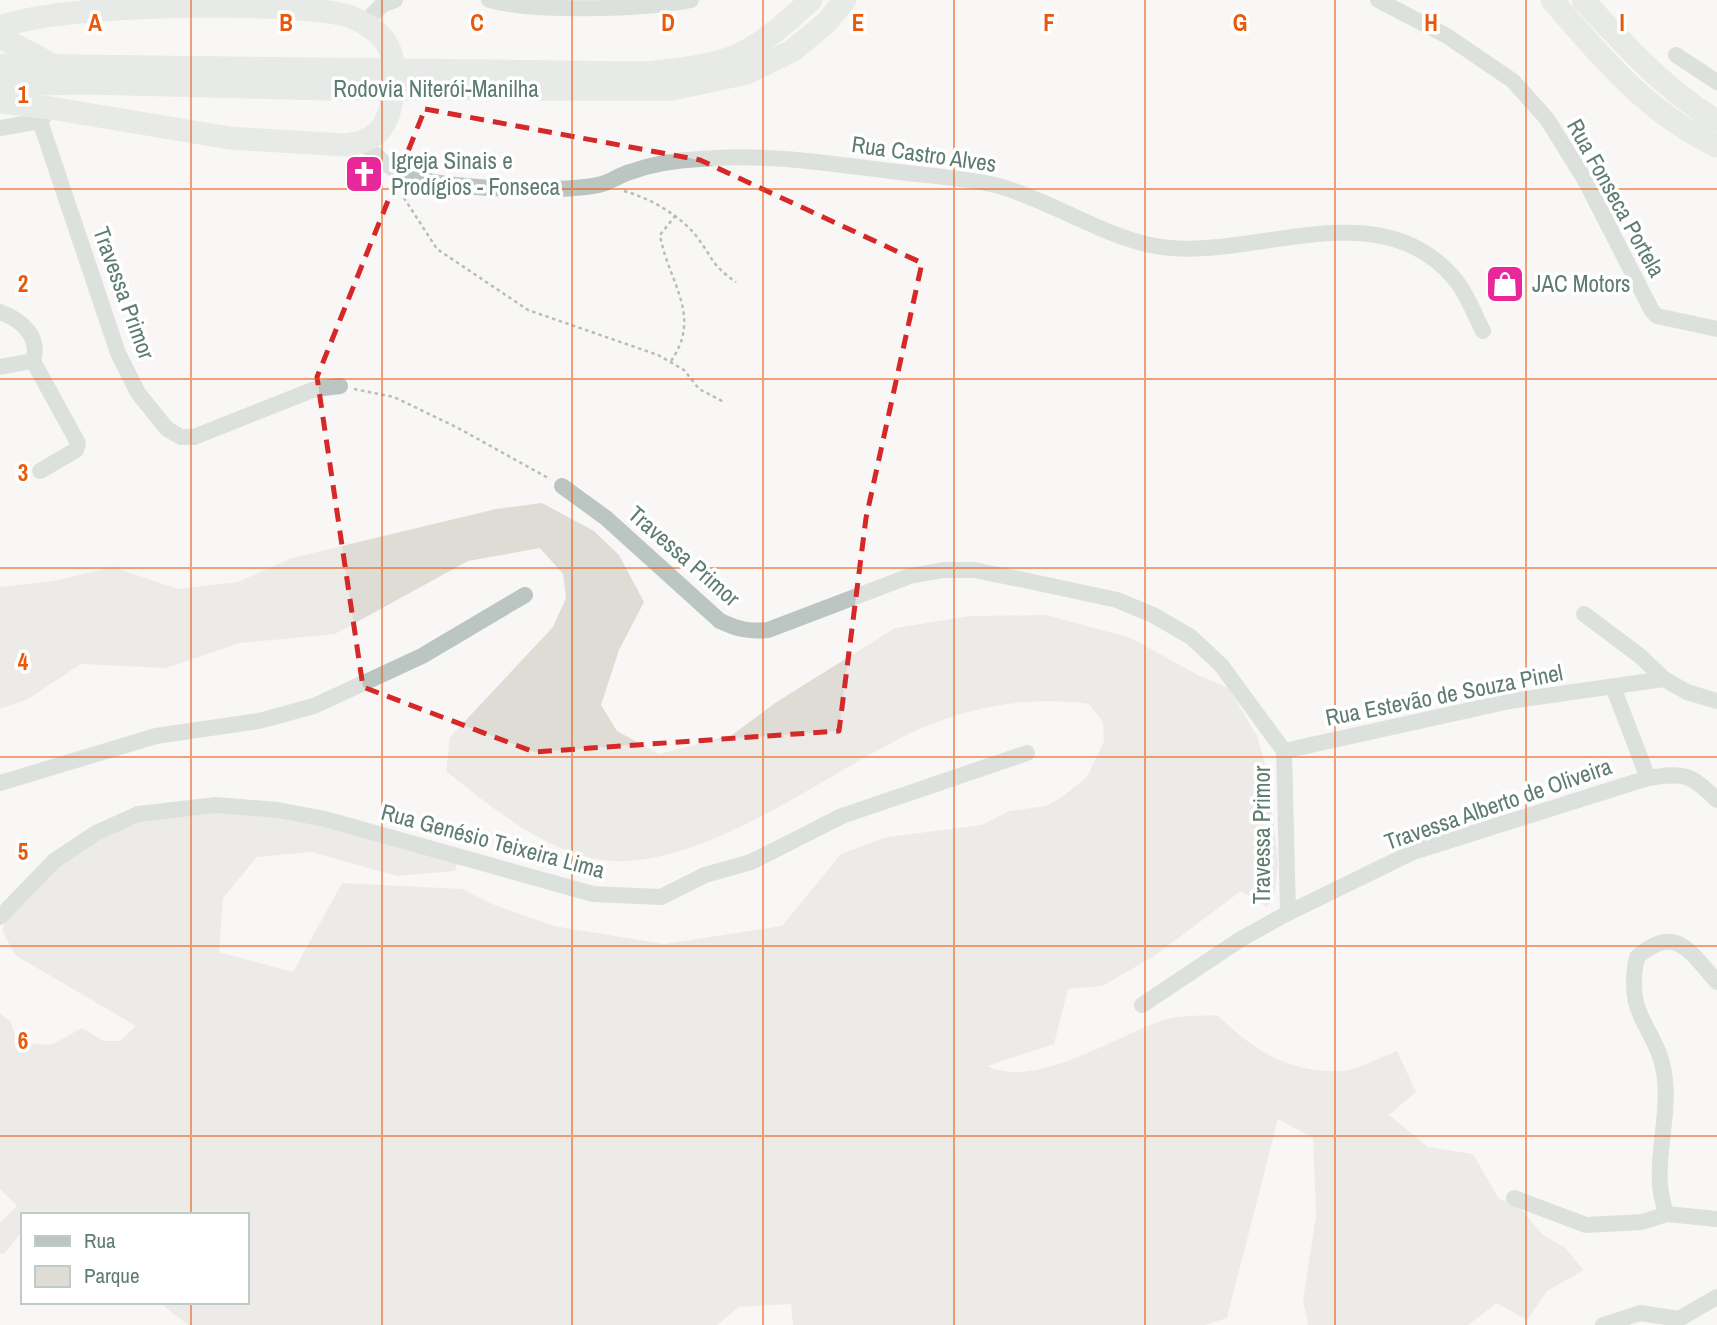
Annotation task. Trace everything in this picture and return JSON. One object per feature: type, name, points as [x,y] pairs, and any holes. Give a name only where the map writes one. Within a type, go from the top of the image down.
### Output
[{"type":"highway","name":"Rodovia Niterói-Manilha","points":[[0,85],[646,73],[695,67],[741,54],[785,24],[811,0]]},
{"type":"highway","name":"Rodovia Niterói-Manilha","points":[[448,78],[647,91],[700,84],[747,73],[792,51],[826,23],[845,0]]},
{"type":"highway","points":[[1552,0],[1641,99],[1684,130],[1717,146]]},
{"type":"highway","points":[[1583,0],[1626,46],[1699,111],[1717,121]]},
{"type":"highway","points":[[0,27],[47,8],[262,2],[327,9],[364,23],[380,35],[388,47],[393,78],[387,118],[380,130],[363,142],[345,145],[229,138],[46,114],[0,102]]},
{"type":"highway","points":[[0,37],[55,67]]},
{"type":"highway","name":"Rodovia Niterói-Manilha","points":[[0,65],[326,78]]},
{"type":"street","points":[[364,23],[382,5],[395,0]]},
{"type":"street","points":[[489,0],[514,6],[582,7],[691,0]]},
{"type":"street","name":"Rua Fonseca Portela","points":[[1378,0],[1447,36],[1513,81],[1547,119],[1585,180],[1652,311],[1657,316],[1717,329]]},
{"type":"street","points":[[1676,55],[1717,82]]},
{"type":"street","points":[[0,128],[46,114]]},
{"type":"street","name":"Travessa Primor","points":[[46,114],[118,353],[138,393],[167,429],[181,437],[194,438],[315,389],[340,386]]},
{"type":"street","name":"Rua Castro Alves","points":[[363,142],[379,159],[409,177],[520,190],[601,184],[658,164],[745,156],[999,186],[1148,245],[1184,249],[1224,247],[1283,235],[1367,233],[1412,248],[1441,266],[1462,290],[1483,331]]},
{"type":"street","points":[[0,312],[20,321],[33,337],[33,361],[78,443],[76,450],[40,471]]},
{"type":"street","points":[[0,367],[33,361]]},
{"type":"street","name":"Travessa Primor","points":[[562,486],[606,518],[720,621],[751,632],[768,630],[910,576],[943,570],[974,570],[1117,600],[1153,615],[1191,637],[1221,665],[1284,751],[1288,913],[1241,939],[1142,1005]]},
{"type":"street","points":[[0,783],[156,736],[259,722],[314,706],[422,656],[525,595]]},
{"type":"street","points":[[1584,614],[1640,656],[1664,679],[1687,692],[1717,701]]},
{"type":"street","name":"Rua Estevão de Souza Pinel","points":[[1284,751],[1510,701],[1664,679]]},
{"type":"street","points":[[1612,687],[1648,778]]},
{"type":"street","name":"Rua Genésio Teixeira Lima","points":[[0,916],[54,861],[96,833],[138,814],[216,805],[278,810],[325,819],[593,894],[661,898],[705,875],[751,862],[842,816],[1027,753]]},
{"type":"street","name":"Travessa Alberto de Oliveira","points":[[1288,913],[1413,852],[1648,778],[1685,774],[1701,784],[1717,800]]},
{"type":"street","points":[[1667,1214],[1660,1199],[1667,1111],[1662,1056],[1636,1008],[1632,992],[1637,957],[1653,944],[1667,940],[1684,944],[1717,982]]},
{"type":"street","points":[[1514,1198],[1586,1225],[1642,1222],[1667,1214],[1717,1219]]},
{"type":"street","points":[[1603,1325],[1640,1313],[1679,1318],[1717,1297]]},
{"type":"path","points":[[409,177],[404,198],[437,249],[528,310],[671,362],[684,370],[699,389],[724,401]]},
{"type":"path","points":[[601,184],[635,194],[675,216],[697,237],[716,268],[736,282]]},
{"type":"path","points":[[671,362],[686,330],[683,305],[665,260],[660,235],[675,216]]},
{"type":"path","points":[[340,386],[394,397],[458,428],[562,486]]},
{"type":"highlighted area","points":[[425,109],[700,160],[922,263],[866,518],[839,731],[534,752],[363,687],[317,377]]},
{"type":"green space","points":[[542,503],[594,531],[619,555],[644,602],[619,650],[601,705],[617,731],[659,754],[732,735],[775,703],[895,628],[970,616],[1046,615],[1131,638],[1198,675],[1229,688],[1257,736],[1267,771],[1278,862],[1275,892],[1267,907],[1241,891],[1153,957],[1102,986],[1068,989],[1054,1044],[987,1066],[1007,1072],[1052,1066],[1164,1020],[1217,1015],[1258,1049],[1304,1068],[1322,1071],[1348,1070],[1397,1051],[1416,1092],[1389,1115],[1428,1147],[1473,1154],[1499,1199],[1517,1204],[1542,1234],[1565,1248],[1584,1270],[1547,1291],[1527,1320],[1497,1303],[1468,1325],[1308,1325],[1303,1300],[1316,1216],[1313,1138],[1278,1119],[1227,1318],[1205,1325],[793,1325],[791,1304],[739,1307],[717,1325],[188,1325],[162,1304],[248,1304],[248,1213],[21,1213],[21,1233],[4,1254],[0,1254],[0,1223],[17,1206],[0,1189],[0,1013],[11,1022],[17,1042],[51,1045],[82,1028],[104,1041],[120,1041],[136,1026],[15,955],[2,930],[9,914],[51,866],[122,822],[223,806],[323,824],[458,861],[455,871],[397,876],[312,852],[257,857],[223,898],[219,952],[293,972],[342,883],[463,889],[492,904],[554,926],[664,944],[782,926],[841,854],[887,837],[982,825],[1009,811],[1046,806],[1087,777],[1104,741],[1103,722],[1089,704],[1047,701],[983,708],[922,728],[761,817],[716,838],[673,853],[631,861],[591,858],[571,852],[532,834],[446,771],[450,737],[553,627],[566,598],[563,574],[540,548],[468,561],[335,634],[240,643],[166,668],[81,664],[28,699],[0,709],[0,587],[53,581],[113,567],[178,589],[238,582],[292,558],[496,509]]},
{"type":"place","name":"Igreja Sinais e Prodígios - Fonseca","points":[[364,174]]},
{"type":"place","name":"JAC Motors","points":[[1505,284]]}]
